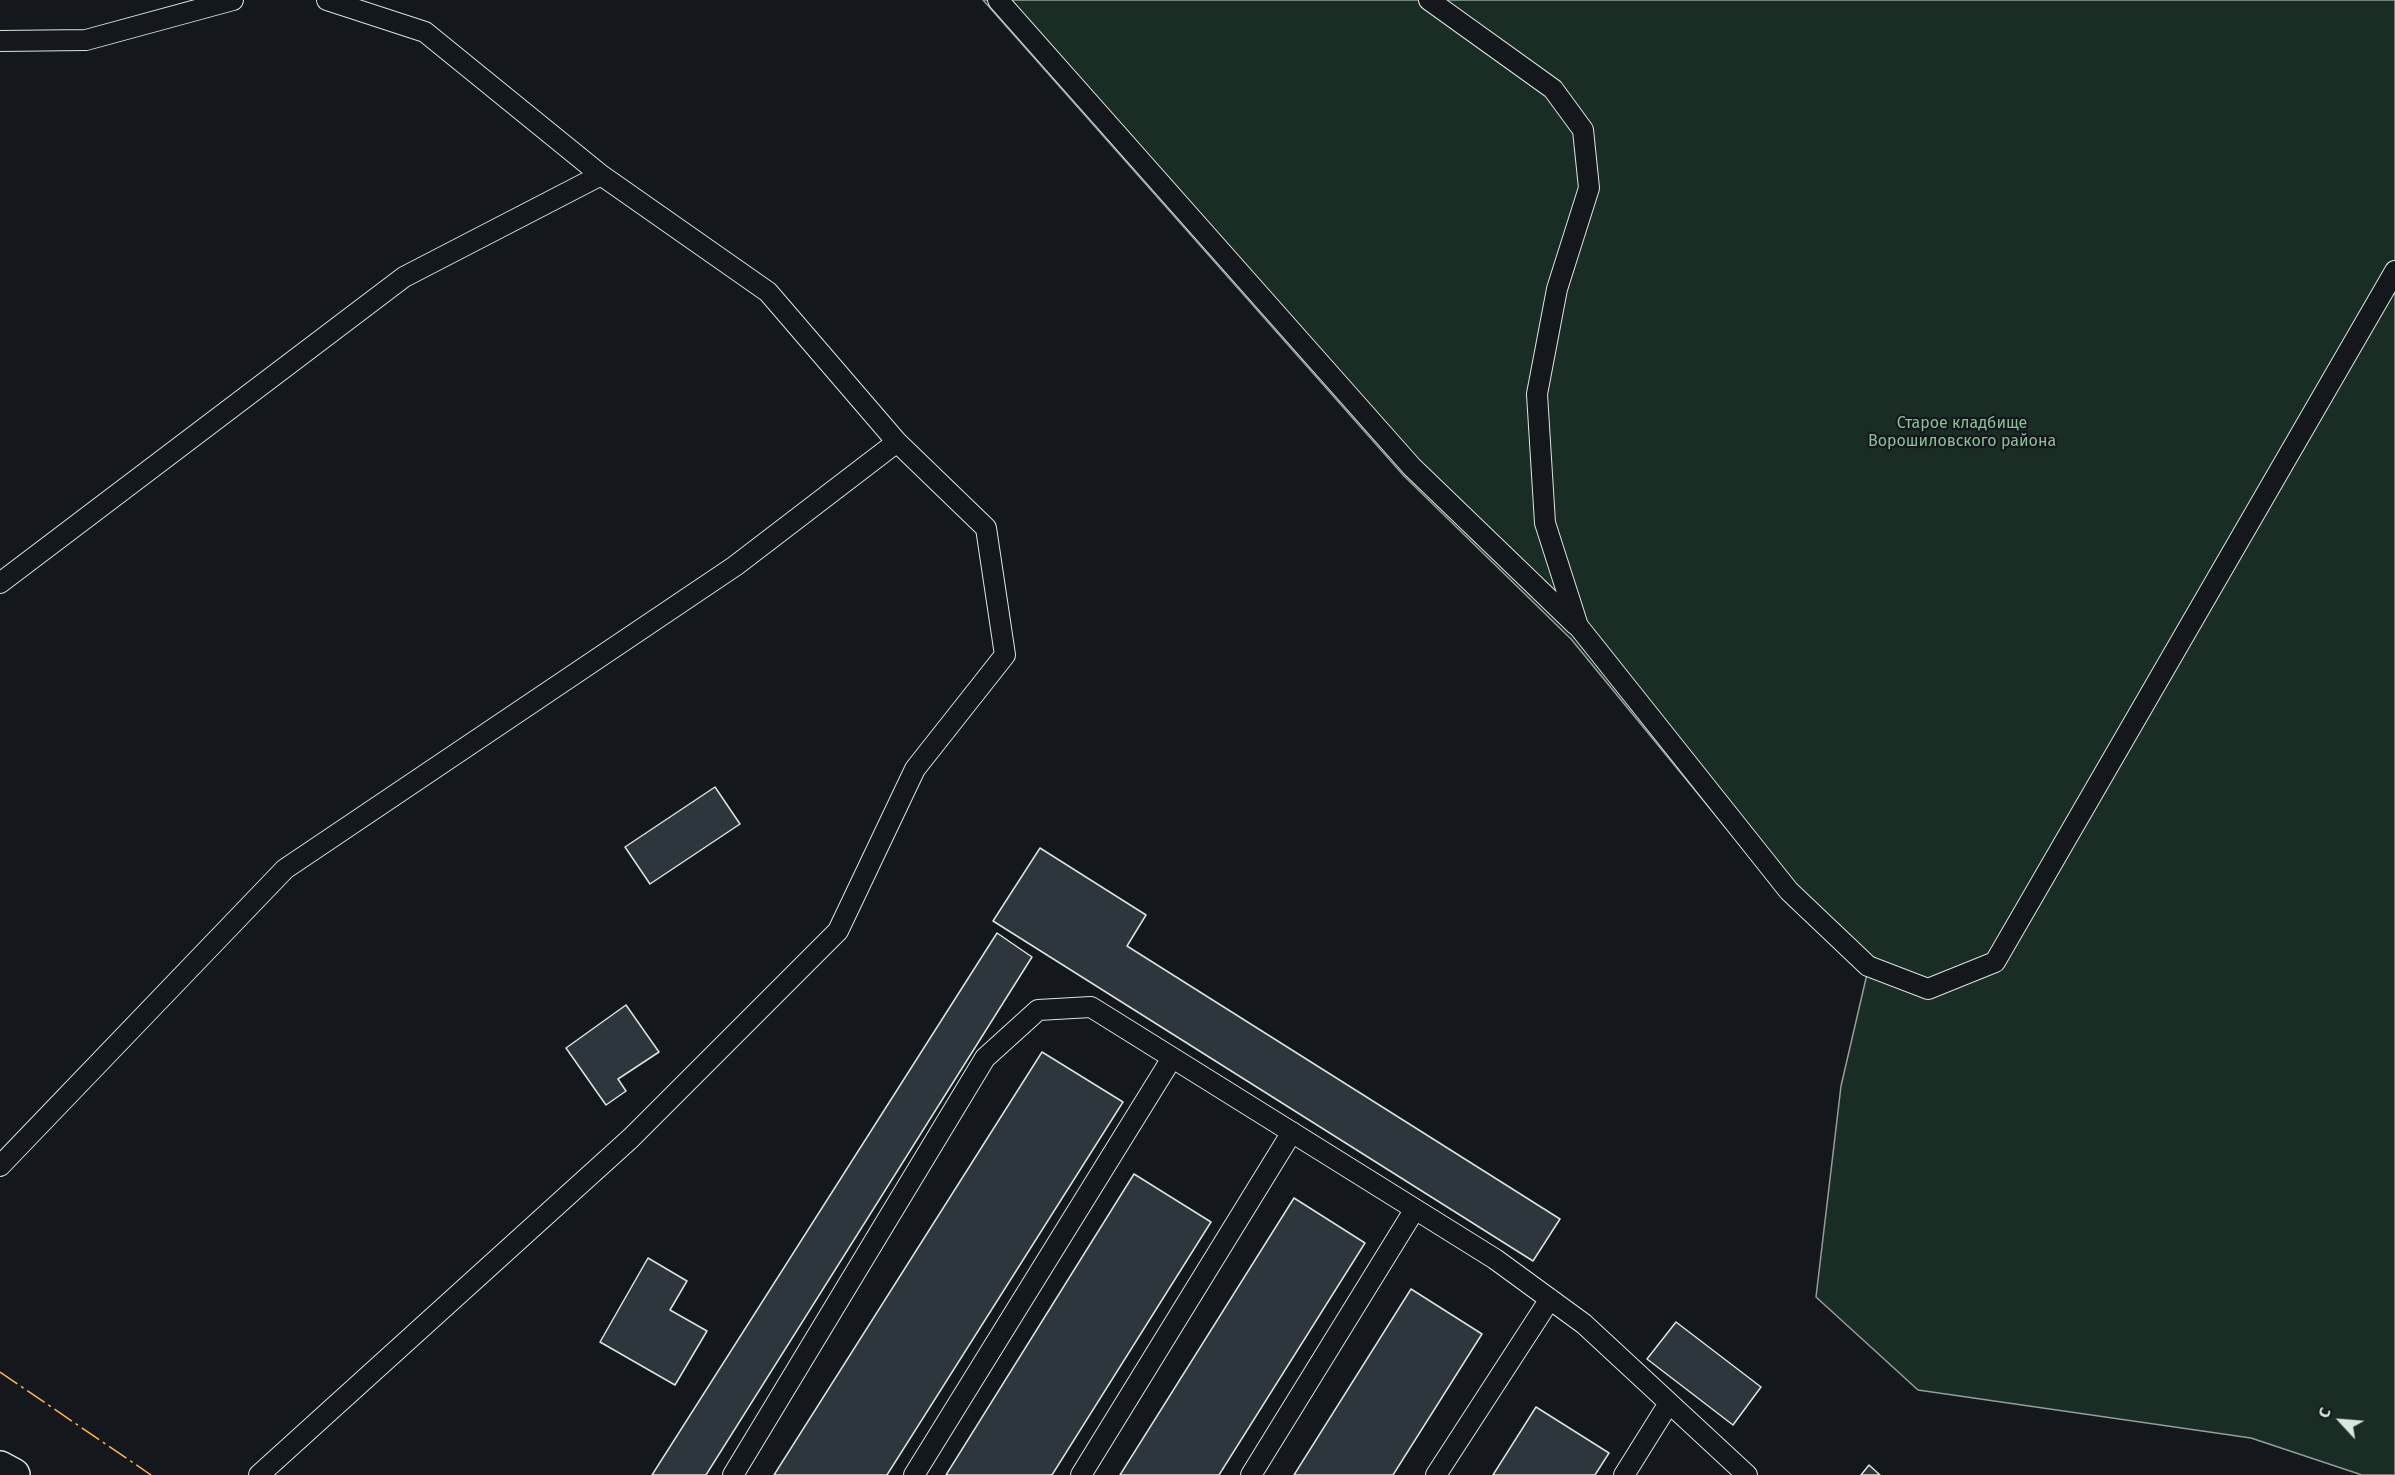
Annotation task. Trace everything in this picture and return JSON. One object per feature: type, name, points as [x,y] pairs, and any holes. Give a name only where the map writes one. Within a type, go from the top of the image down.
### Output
[{"type":"street","points":[[0,1468],[14,1475]]},
{"type":"lane","points":[[0,41],[86,39],[233,0]]},
{"type":"lane","points":[[259,1475],[631,1138],[838,932],[915,769],[1005,655],[986,528],[897,442],[768,292],[601,175],[425,32],[327,0]]},
{"type":"lane","points":[[998,0],[1412,467],[1578,626],[1789,891],[1868,966],[1928,989],[1995,962],[2395,271]]},
{"type":"lane","points":[[1429,0],[1553,89],[1583,130],[1588,188],[1557,289],[1537,394],[1545,523],[1578,626]]},
{"type":"lane","points":[[0,583],[404,277],[601,175]]},
{"type":"lane","points":[[0,1166],[285,869],[735,566],[897,442]]},
{"type":"lane","points":[[733,1475],[985,1058],[1038,1010],[1091,1007],[1495,1259],[1584,1324],[1746,1475]]},
{"type":"lane","points":[[914,1475],[1172,1058]]},
{"type":"lane","points":[[1081,1475],[1292,1132]]},
{"type":"lane","points":[[1251,1475],[1415,1209]]},
{"type":"lane","points":[[1436,1475],[1550,1299]]},
{"type":"lane","points":[[1624,1475],[1669,1404]]},
{"type":"green space","name":"Старое кладбище Ворошиловского района","points":[[983,0],[2395,0],[2395,1475],[2362,1475],[2251,1438],[1918,1390],[1816,1297],[1841,1086],[1867,974],[1776,889],[1571,639],[1404,476]]},
{"type":"building","points":[[715,787],[740,824],[650,884],[625,847]]},
{"type":"building","points":[[1040,848],[1146,915],[1127,946],[1560,1219],[1533,1261],[993,921]]},
{"type":"building","points":[[997,933],[1032,957],[706,1475],[652,1475]]},
{"type":"building","points":[[626,1005],[659,1052],[618,1079],[626,1091],[606,1105],[566,1048]]},
{"type":"building","points":[[1042,1052],[1123,1102],[887,1475],[774,1475]]},
{"type":"building","points":[[1134,1174],[1211,1222],[1052,1475],[946,1475]]},
{"type":"building","points":[[1294,1198],[1365,1243],[1219,1475],[1120,1475]]},
{"type":"building","points":[[648,1258],[687,1281],[670,1310],[707,1331],[675,1385],[600,1342]]},
{"type":"building","points":[[1411,1289],[1482,1334],[1393,1475],[1294,1475]]},
{"type":"building","points":[[1676,1322],[1761,1387],[1733,1425],[1647,1359]]},
{"type":"building","points":[[1536,1407],[1609,1453],[1595,1475],[1493,1475]]},
{"type":"building","points":[[1869,1465],[1880,1475],[1861,1475]]},
{"type":"power","points":[[0,1372],[151,1475]]}]
